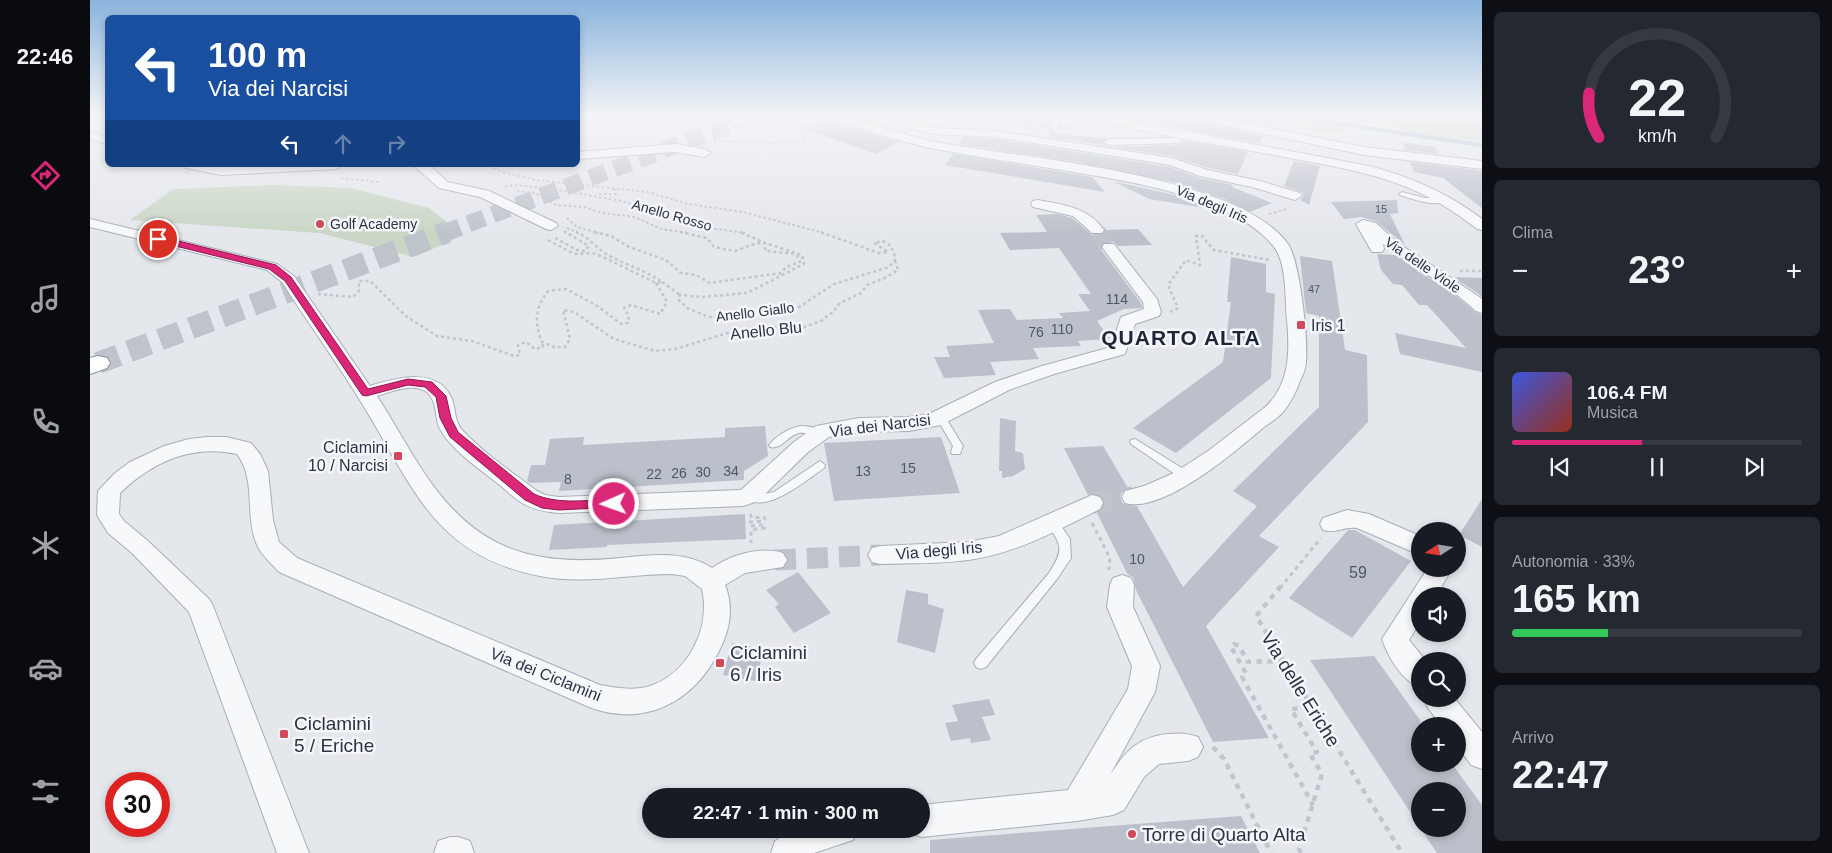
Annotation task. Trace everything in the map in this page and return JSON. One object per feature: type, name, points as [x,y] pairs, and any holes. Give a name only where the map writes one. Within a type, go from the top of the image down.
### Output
[{"type":"street","name":"Via degli Iris","points":[[999,156],[1146,180],[1180,189],[1226,208],[1257,224],[1274,237],[1289,260],[1296,322],[1296,368],[1278,405],[1231,446],[1186,476],[1142,496],[1133,497]]},
{"type":"street","name":"Via degli Iris","points":[[1132,156],[1172,162],[1204,173],[1255,184],[1295,196]]},
{"type":"street","points":[[1295,156],[1369,170],[1417,184],[1447,200],[1482,226]]},
{"type":"street","points":[[1408,156],[1482,165]]},
{"type":"street","points":[[1417,157],[1367,163],[1426,181],[1448,191],[1482,214]]},
{"type":"street","points":[[200,167],[220,171],[335,170]]},
{"type":"street","points":[[423,167],[444,185],[489,192],[554,226]]},
{"type":"street","points":[[1038,204],[1078,213],[1088,218],[1097,230]]},
{"type":"street","points":[[90,223],[272,267],[288,279],[366,393],[442,514],[457,530],[491,552],[543,567],[573,570],[664,563],[683,565],[699,571],[712,582],[724,571],[742,563],[764,560]]},
{"type":"street","name":"Via delle Viole","points":[[1377,249],[1363,224],[1372,226],[1392,246],[1462,290],[1482,308]]},
{"type":"street","name":"Via dei Narcisi","points":[[750,496],[801,447],[820,434],[859,425],[909,424],[934,420],[1002,386],[1048,370],[1119,350],[1127,321],[1152,312],[1150,302],[1109,246]]},
{"type":"street","points":[[366,393],[408,382],[428,384],[441,396],[445,418],[454,434],[529,497],[542,503],[559,505],[723,500],[750,496]]},
{"type":"street","name":"Via dei Ciclamini","points":[[293,853],[200,606],[140,547],[116,527],[108,515],[109,491],[133,468],[171,451],[189,446],[214,442],[244,448],[258,466],[261,484],[260,505],[263,528],[270,546],[288,565],[599,698],[633,702],[658,696],[680,683],[710,646],[719,619],[718,600],[712,582]]},
{"type":"street","name":"Via degli Iris","points":[[880,554],[968,551],[1002,544],[1053,523],[1092,504]]},
{"type":"street","points":[[1328,529],[1347,518],[1361,520],[1411,542]]},
{"type":"street","points":[[1077,805],[1141,692],[1146,666],[1120,607],[1122,585]]},
{"type":"street","points":[[1411,615],[1395,639],[1398,647],[1411,664]]},
{"type":"street","points":[[1444,707],[1482,755]]},
{"type":"street","points":[[930,820],[1077,805],[1113,799],[1133,767],[1152,750],[1188,747]]},
{"type":"street","points":[[787,853],[808,838]]},
{"type":"street","points":[[450,853],[458,853]]},
{"type":"lane","points":[[1402,194],[1425,200],[1447,200]]},
{"type":"lane","points":[[941,416],[958,446],[956,452]]},
{"type":"lane","points":[[774,445],[792,430],[804,428],[820,434]]},
{"type":"lane","points":[[1135,442],[1186,476]]},
{"type":"lane","points":[[750,496],[756,500],[777,495],[820,465]]},
{"type":"lane","points":[[981,664],[1053,576],[1065,558],[1064,539],[1053,523]]},
{"type":"path","points":[[493,167],[501,172],[536,180],[647,192],[688,204],[743,212],[784,224],[819,231],[879,253],[888,252],[874,244],[883,242],[891,246],[896,259],[894,261]]},
{"type":"path","points":[[335,170],[342,178],[379,182]]},
{"type":"path","name":"Anello Rosso","points":[[489,192],[514,185],[547,188],[634,203],[710,228],[744,232],[765,243],[765,251],[796,254],[800,262],[786,268],[781,273],[710,283],[696,275],[681,273],[666,260],[629,247],[611,236],[577,226],[565,216]]},
{"type":"path","points":[[583,194],[616,194],[614,188]]},
{"type":"path","name":"Anello Giallo","points":[[489,192],[535,193],[556,205],[584,207],[602,213],[635,216],[661,229],[691,233],[708,238],[714,247],[735,251],[757,243],[765,243],[802,255],[804,264],[747,293],[703,297],[680,295],[678,299],[687,308],[709,317],[796,309],[834,284],[889,267],[894,261]]},
{"type":"path","points":[[554,226],[589,246],[585,251],[577,250],[546,233],[554,226]]},
{"type":"path","points":[[662,282],[656,282],[592,252],[574,254],[536,233],[554,226],[586,235],[598,248],[610,256],[651,274],[680,295]]},
{"type":"path","points":[[1183,263],[1186,260],[1200,265],[1196,236],[1198,235],[1202,236],[1214,250],[1270,261],[1272,256]]},
{"type":"path","name":"Anello Blu","points":[[299,296],[325,294],[353,297],[359,292],[359,282],[370,281],[406,316],[437,336],[472,341],[514,356],[520,354],[518,345],[526,342],[535,349],[543,347],[542,342],[554,347],[565,347],[570,339],[563,310],[574,312],[614,339],[655,351],[675,349],[731,332],[761,327],[804,327],[820,321],[833,312],[840,304],[862,293],[867,286],[898,270],[894,261]]},
{"type":"path","points":[[542,342],[534,324],[540,300],[548,291],[566,289],[596,305],[621,324],[628,322],[629,316],[624,308],[631,305],[660,314],[667,302],[656,282]]},
{"type":"path","points":[[750,496],[750,517],[764,517],[765,519],[764,521],[750,522],[750,526],[764,525],[765,528],[750,532],[764,560]]},
{"type":"path","name":"Via delle Eriche","points":[[1328,529],[1256,616],[1402,853]]},
{"type":"path","points":[[1285,661],[1248,662],[1239,646],[1234,644],[1231,647],[1246,673],[1242,678],[1313,805]]},
{"type":"path","points":[[1301,853],[1299,849],[1322,774],[1310,754],[1317,752],[1291,709],[1312,707]]},
{"type":"path","points":[[1188,747],[1212,745],[1224,760],[1271,853]]},
{"type":"green space","name":"Golf Academy","points":[[274,185],[351,188],[429,208],[464,235],[414,257],[319,233],[130,220],[173,189]]},
{"type":"building","points":[[952,156],[964,156],[1092,177],[1105,192],[945,165]]},
{"type":"building","points":[[1037,156],[1100,156],[1170,167],[1200,178],[1233,185],[1232,187],[1272,203],[1250,212],[1224,199],[1177,183]]},
{"type":"building","points":[[1172,156],[1246,156],[1238,174],[1208,168]]},
{"type":"building","points":[[1294,161],[1320,166],[1309,205],[1300,200],[1304,196],[1302,192],[1284,186]]},
{"type":"building","points":[[1410,162],[1482,171],[1482,208],[1443,178],[1414,172]]},
{"type":"building","points":[[1112,181],[1175,195],[1217,210],[1149,199]]},
{"type":"building","points":[[1397,200],[1398,213],[1390,214],[1405,245],[1376,221],[1361,217],[1344,219],[1331,202]]},
{"type":"building","points":[[1058,214],[1072,218],[1092,235],[1102,235],[1106,230],[1138,229],[1152,245],[1118,246],[1114,242],[1104,242],[1099,247],[1141,303],[1142,308],[1124,309],[1097,321],[1110,339],[1078,341],[1081,346],[1033,348],[1039,359],[990,362],[996,375],[944,378],[934,357],[950,357],[946,346],[994,343],[978,310],[1010,309],[1017,320],[1063,318],[1059,313],[1090,311],[1078,294],[1091,294],[1059,248],[1010,250],[1000,233],[1047,232],[1036,215]]},
{"type":"building","points":[[1377,254],[1396,255],[1418,272],[1455,295],[1475,312],[1482,315],[1482,372],[1400,354],[1395,333],[1466,348],[1427,305],[1419,305],[1402,285],[1393,284],[1381,270]]},
{"type":"building","points":[[1300,256],[1332,261],[1345,350],[1367,355],[1368,422],[1259,536],[1279,547],[1206,626],[1269,738],[1213,742],[1136,590],[1133,577],[1128,575],[1097,513],[1102,510],[1105,504],[1102,496],[1092,493],[1088,495],[1064,448],[1103,446],[1128,488],[1123,490],[1120,496],[1123,504],[1137,506],[1183,587],[1257,506],[1233,491],[1319,407],[1319,316],[1306,313]]},
{"type":"building","points":[[1231,257],[1266,264],[1266,292],[1275,294],[1271,378],[1176,453],[1133,428],[1223,362],[1231,302],[1227,302]]},
{"type":"building","points":[[1453,277],[1482,278],[1482,297],[1479,294]]},
{"type":"building","points":[[1000,418],[1016,421],[1015,451],[1023,453],[1025,469],[1013,476],[1002,478],[1002,471],[999,471]]},
{"type":"building","points":[[765,426],[768,456],[744,471],[744,480],[559,491],[561,482],[530,483],[527,481],[531,465],[545,465],[550,439],[584,437],[583,445],[725,437],[725,428]]},
{"type":"building","points":[[941,437],[960,493],[834,501],[824,443]]},
{"type":"building","points":[[1482,499],[1482,547],[1466,539],[1466,524]]},
{"type":"building","points":[[745,514],[746,539],[607,545],[607,547],[549,550],[554,525]]},
{"type":"building","points":[[1348,530],[1355,530],[1411,561],[1352,638],[1289,598]]},
{"type":"building","points":[[798,572],[831,613],[794,633],[775,607],[779,604],[766,590]]},
{"type":"building","points":[[906,590],[928,594],[928,604],[944,609],[935,653],[897,642]]},
{"type":"building","points":[[732,643],[764,649],[756,681],[723,675]]},
{"type":"building","points":[[1374,656],[1418,717],[1411,717],[1411,772],[1458,772],[1465,782],[1411,782],[1411,813],[1310,660]]},
{"type":"building","points":[[989,699],[995,715],[982,717],[991,740],[971,743],[970,738],[951,741],[945,723],[958,721],[952,705]]},
{"type":"building","points":[[1466,783],[1482,805],[1482,853],[1437,853],[1426,837],[1466,837]]},
{"type":"building","name":"Torre di Quarto Alta","points":[[1241,816],[1260,853],[930,853],[930,840]]},
{"type":"tunnel","points":[[444,233],[648,156]]},
{"type":"tunnel","points":[[98,363],[447,232]]},
{"type":"tunnel","points":[[1098,232],[1109,247]]},
{"type":"tunnel","points":[[1092,503],[1133,497]]},
{"type":"tunnel","points":[[775,560],[880,555]]},
{"type":"place","name":"Golf Academy","points":[[320,224]]},
{"type":"place","name":"Iris 1","points":[[1301,325]]},
{"type":"place","name":"Ciclamini 10 / Narcisi","points":[[398,456]]},
{"type":"place","name":"Ciclamini 6 / Iris","points":[[720,663]]},
{"type":"place","name":"Ciclamini 5 / Eriche","points":[[284,734]]},
{"type":"place","name":"Torre di Quarto Alta","points":[[1132,834]]},
{"type":"district","name":"QUARTO ALTA","points":[[1181,338]]},
{"type":"route","points":[[158,239],[227,254],[272,267],[288,279],[366,393],[408,382],[428,384],[441,396],[445,418],[454,434],[529,497],[542,503],[559,505],[614,504]]}]
